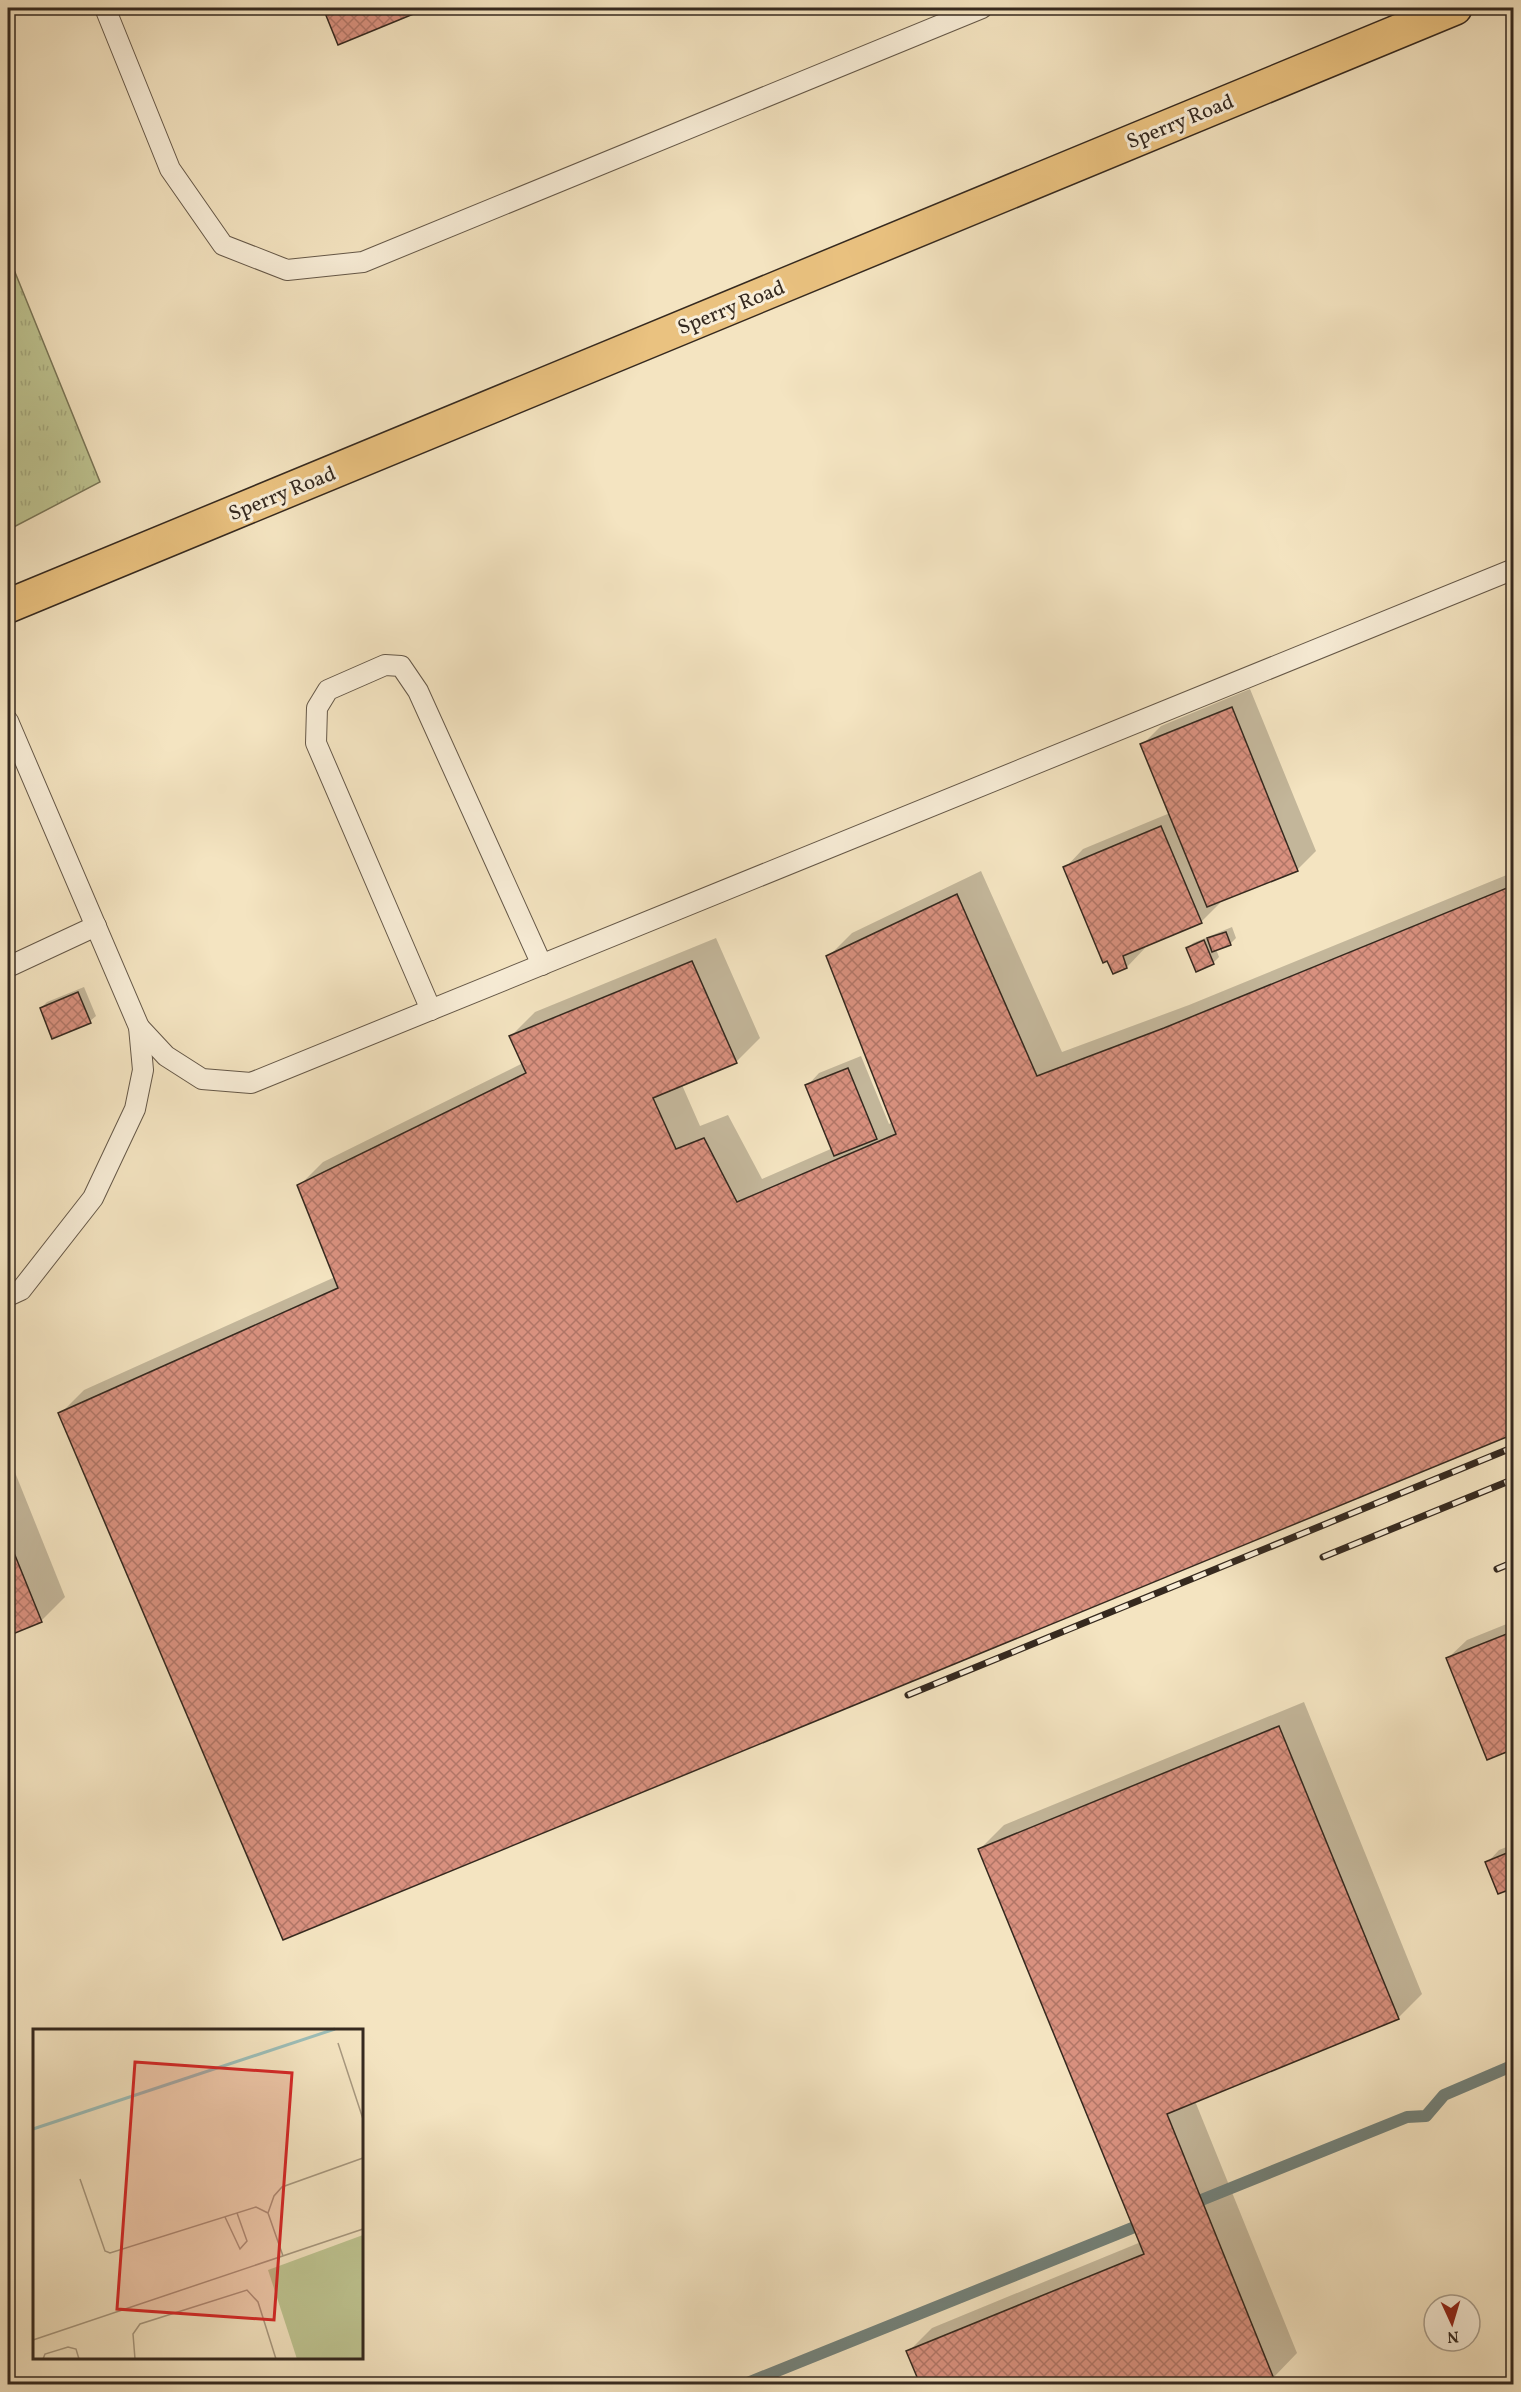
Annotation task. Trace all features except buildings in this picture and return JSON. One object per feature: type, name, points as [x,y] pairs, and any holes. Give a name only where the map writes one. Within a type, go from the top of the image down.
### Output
[{"type":"main road","name":"Sperry Road","points":[[8,606],[1455,8]]},
{"type":"lane","points":[[105,8],[170,169],[223,245],[287,270],[363,262],[982,8]]},
{"type":"lane","points":[[139,1027],[166,1056],[202,1079],[251,1083],[1514,569]]},
{"type":"lane","points":[[431,1010],[316,742],[317,708],[328,690],[384,665],[401,666],[418,692],[542,965]]},
{"type":"lane","points":[[8,722],[139,1027],[143,1070],[135,1109],[93,1198],[21,1290],[8,1296]]},
{"type":"lane","points":[[8,967],[96,926]]},
{"type":"green space","points":[[8,255],[100,482],[8,530]]},
{"type":"waterway","points":[[1189,2205],[1407,2117],[1426,2116],[1444,2095],[1514,2065]]},
{"type":"waterway","points":[[745,2384],[1147,2222]]},
{"type":"railway","points":[[908,1695],[1514,1447]]},
{"type":"railway","points":[[1323,1557],[1514,1479]]},
{"type":"railway","points":[[1497,1569],[1514,1562]]},
{"type":"railway","points":[[8,2373],[12,2384]]}]
